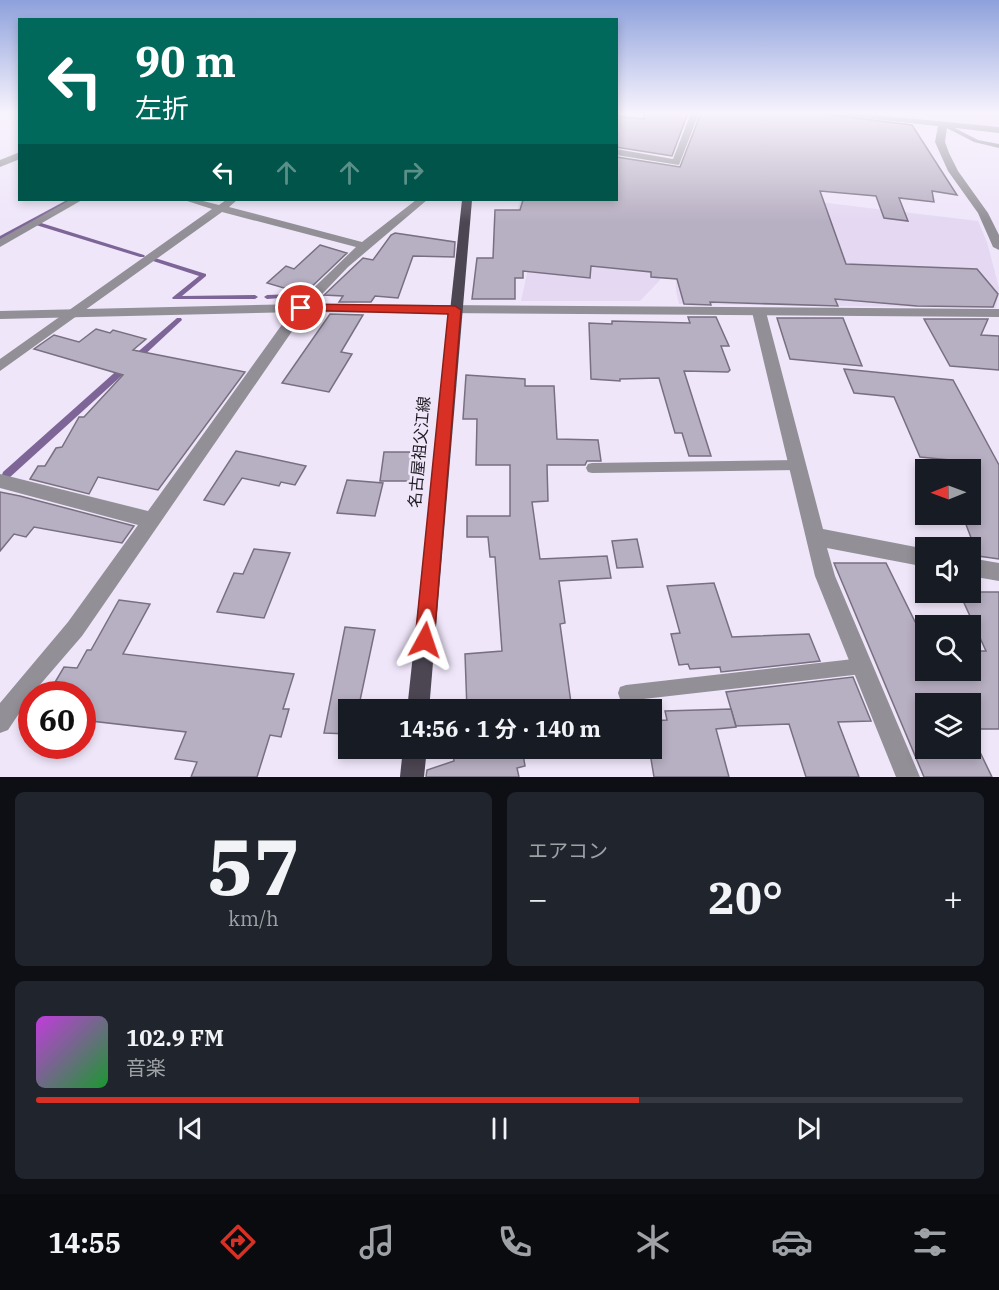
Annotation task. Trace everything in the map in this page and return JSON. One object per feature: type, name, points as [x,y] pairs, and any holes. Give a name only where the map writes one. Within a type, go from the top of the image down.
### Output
[{"type":"main road","name":"名古屋祖父江線","points":[[419,699],[467,201]]},
{"type":"main road","points":[[412,777],[414,759]]},
{"type":"street","points":[[1,149],[18,154]]},
{"type":"street","points":[[618,152],[676,163],[681,149]]},
{"type":"street","points":[[943,149],[953,171],[983,213],[999,247]]},
{"type":"street","points":[[0,164],[18,156]]},
{"type":"street","points":[[0,244],[76,201]]},
{"type":"street","points":[[193,201],[364,246]]},
{"type":"street","points":[[0,366],[230,201]]},
{"type":"street","points":[[0,722],[27,685],[75,629],[301,308],[315,291],[364,246],[421,201]]},
{"type":"street","points":[[0,315],[301,308],[999,313]]},
{"type":"street","points":[[759,312],[825,576],[908,777]]},
{"type":"street","points":[[0,481],[150,520]]},
{"type":"street","points":[[817,537],[915,556]]},
{"type":"street","points":[[981,569],[999,572]]},
{"type":"lane","points":[[592,468],[798,465]]},
{"type":"lane","points":[[626,693],[862,666]]},
{"type":"shaded area","points":[[677,185],[978,221],[987,242],[999,288],[996,308],[679,304],[676,291]]},
{"type":"shaded area","points":[[520,201],[617,201],[659,260],[660,280],[640,301],[521,301],[536,233],[511,230]]},
{"type":"building","points":[[630,149],[675,149],[672,156]]},
{"type":"building","points":[[687,149],[928,149],[957,195],[932,191],[934,202],[899,198],[908,221],[884,218],[876,196],[820,191],[846,264],[977,269],[998,294],[993,307],[917,306],[835,299],[838,306],[710,302],[711,305],[684,304],[677,279],[651,277],[651,272],[591,266],[590,278],[523,271],[523,278],[515,278],[515,299],[472,299],[477,258],[493,258],[495,210],[520,210],[523,201],[618,201],[618,157],[680,167]]},
{"type":"building","points":[[395,233],[455,242],[454,257],[413,256],[398,298],[375,296],[371,302],[339,302],[343,296],[324,295],[363,258],[373,260],[391,235]]},
{"type":"building","points":[[320,245],[347,253],[304,294],[267,283],[286,266],[294,269]]},
{"type":"building","points":[[330,314],[363,315],[341,352],[352,354],[329,392],[282,383]]},
{"type":"building","points":[[688,317],[716,317],[729,346],[721,346],[730,370],[728,372],[684,371],[711,456],[689,456],[682,433],[675,433],[659,378],[620,379],[620,381],[591,379],[589,323],[612,324],[612,321],[690,323]]},
{"type":"building","points":[[777,318],[843,318],[862,366],[790,359]]},
{"type":"building","points":[[924,319],[988,319],[981,335],[999,336],[999,370],[950,366]]},
{"type":"building","points":[[96,329],[110,333],[113,330],[146,339],[133,350],[245,372],[158,490],[98,477],[89,494],[30,479],[38,466],[45,466],[56,448],[62,447],[79,417],[84,417],[123,375],[34,349],[54,335],[79,342]]},
{"type":"building","points":[[844,369],[953,380],[999,465],[999,559],[981,556],[981,537],[971,537],[966,525],[981,525],[981,459],[920,457],[894,397],[854,393]]},
{"type":"building","points":[[466,375],[525,379],[525,386],[554,386],[557,439],[598,440],[601,461],[587,461],[585,465],[547,465],[548,501],[532,502],[540,559],[607,556],[611,578],[559,581],[565,623],[560,624],[570,699],[467,699],[465,654],[502,651],[495,557],[490,557],[488,537],[467,537],[467,516],[510,516],[510,465],[476,465],[477,419],[463,419]]},
{"type":"building","points":[[236,451],[306,466],[295,485],[281,482],[279,486],[242,478],[224,505],[204,500]]},
{"type":"building","points":[[384,452],[425,452],[421,481],[380,481]]},
{"type":"building","points":[[347,480],[383,483],[375,516],[337,513]]},
{"type":"building","points":[[0,492],[134,526],[122,543],[34,527],[26,537],[14,534],[0,551]]},
{"type":"building","points":[[637,539],[643,567],[617,568],[612,541]]},
{"type":"building","points":[[254,549],[290,553],[264,618],[217,612],[234,573],[243,574]]},
{"type":"building","points":[[834,563],[886,563],[915,622],[915,681],[981,681],[981,651],[986,651],[981,640],[981,615],[970,615],[964,603],[981,603],[981,592],[999,592],[999,729],[981,729],[981,693],[915,693],[915,756]]},
{"type":"building","points":[[714,583],[732,637],[809,634],[820,661],[721,672],[720,667],[690,669],[688,664],[679,665],[671,634],[680,633],[667,586]]},
{"type":"building","points":[[119,600],[150,604],[123,654],[294,674],[283,709],[289,709],[281,737],[270,735],[257,777],[191,777],[197,762],[175,759],[186,732],[96,722],[96,681],[56,681],[64,667],[77,668],[87,650],[91,650]]},
{"type":"building","points":[[345,627],[375,630],[360,699],[338,699],[338,734],[324,733]]},
{"type":"building","points":[[853,677],[871,721],[838,722],[859,777],[806,777],[789,724],[736,726],[726,692]]},
{"type":"building","points":[[731,709],[736,727],[716,729],[729,777],[654,777],[651,759],[662,759],[662,720],[667,720],[665,711]]},
{"type":"building","points":[[981,754],[992,777],[924,777],[916,759],[981,759]]},
{"type":"building","points":[[454,759],[524,759],[525,766],[517,768],[519,777],[426,777],[427,770],[454,761]]},
{"type":"waterway","points":[[0,238],[68,201]]},
{"type":"waterway","points":[[38,224],[142,256]]},
{"type":"waterway","points":[[155,260],[204,275],[175,298],[255,297]]},
{"type":"waterway","points":[[267,297],[293,296]]},
{"type":"waterway","points":[[136,358],[179,320]]},
{"type":"waterway","points":[[6,475],[125,368]]},
{"type":"route","points":[[301,308],[455,310],[425,640]]}]
